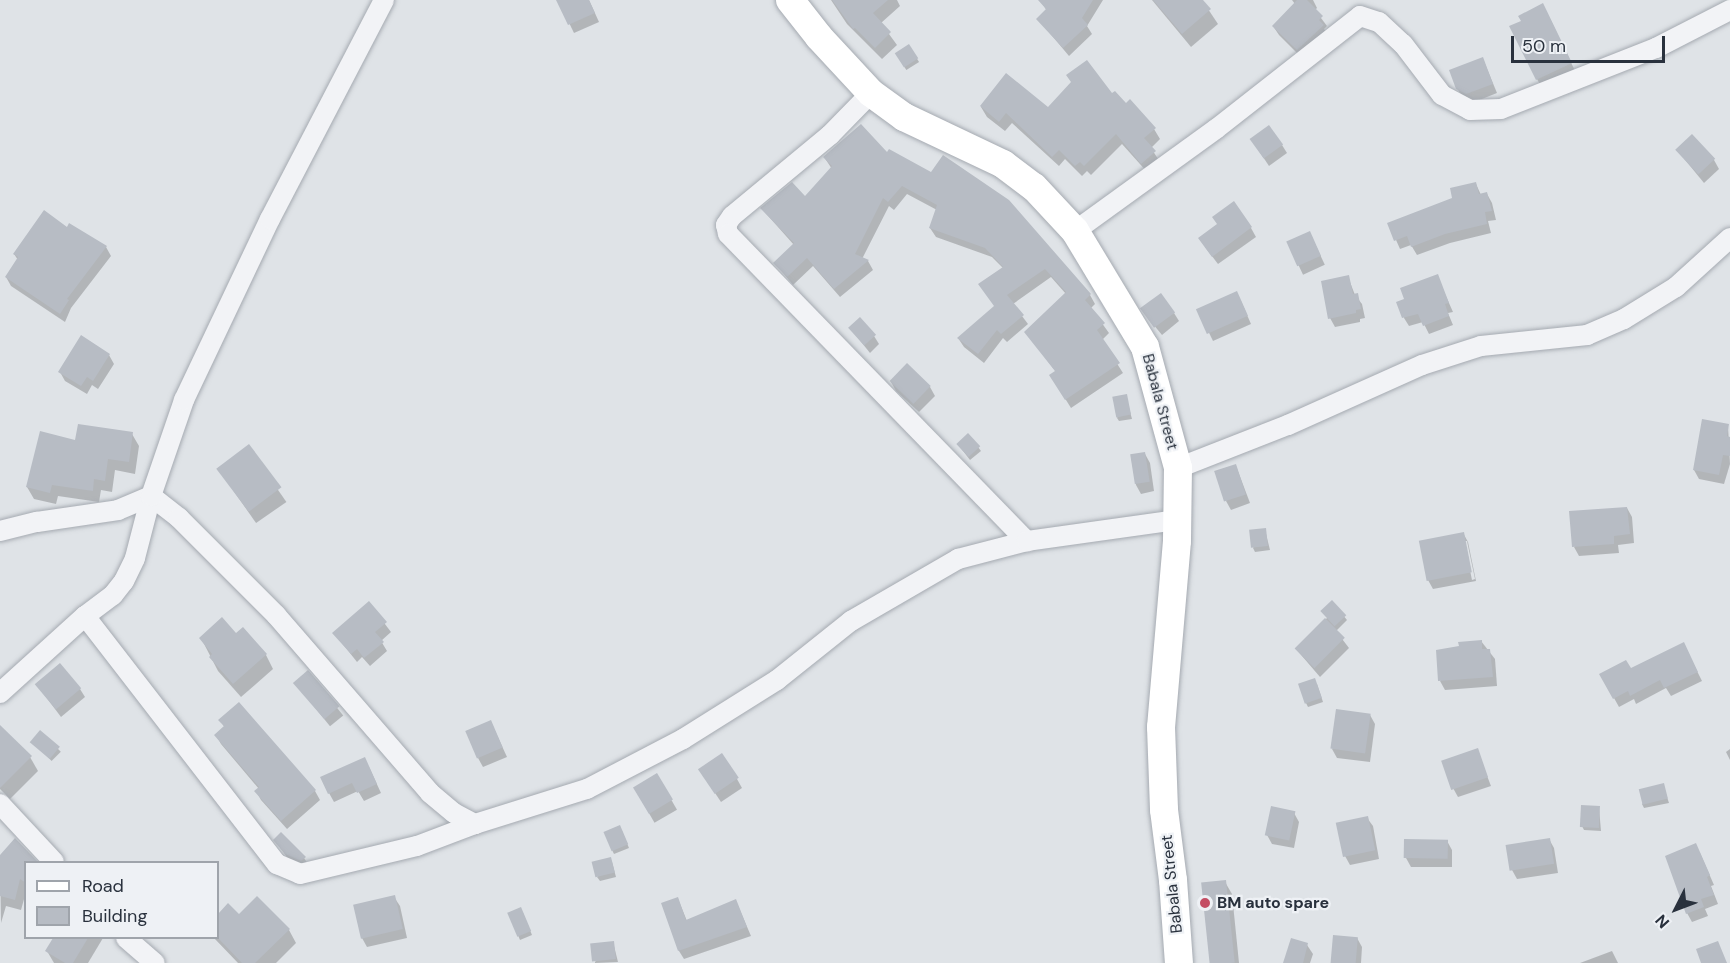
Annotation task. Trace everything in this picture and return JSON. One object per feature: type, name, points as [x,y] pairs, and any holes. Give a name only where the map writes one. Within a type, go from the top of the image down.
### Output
[{"type":"street","points":[[0,693],[85,616],[113,595],[124,581],[135,558],[151,496],[184,400],[270,219],[384,0]]},
{"type":"street","name":"Babala Street","points":[[790,0],[819,37],[871,93],[904,117],[1003,164],[1034,187],[1075,231],[1145,347],[1178,468],[1178,520],[1161,727],[1164,810],[1173,880],[1179,963]]},
{"type":"street","points":[[1075,231],[1160,172],[1360,16],[1379,22],[1403,44],[1442,95],[1470,110],[1501,109],[1656,48],[1730,10]]},
{"type":"street","points":[[871,93],[830,135],[732,216],[726,225],[728,234],[1027,541]]},
{"type":"street","points":[[1178,468],[1288,425],[1422,365],[1461,352],[1481,346],[1587,335],[1624,319],[1676,287],[1730,238]]},
{"type":"street","points":[[0,531],[38,522],[118,510],[151,496]]},
{"type":"street","points":[[151,496],[179,518],[276,615],[430,793],[454,813],[475,824]]},
{"type":"street","points":[[85,616],[149,703],[277,864],[300,874],[417,846],[475,824],[587,789],[711,722],[777,680],[851,621],[918,580],[958,559],[1027,541],[1178,520]]},
{"type":"street","points":[[0,804],[53,861]]},
{"type":"street","points":[[127,939],[155,963]]},
{"type":"building","points":[[556,0],[589,0],[595,13],[568,25]]},
{"type":"building","points":[[832,0],[888,0],[873,13],[891,32],[875,48],[855,28],[853,29]]},
{"type":"building","points":[[1038,0],[1093,0],[1082,18],[1088,25],[1063,48],[1036,19],[1046,9]]},
{"type":"building","points":[[1153,0],[1203,0],[1211,9],[1182,34]]},
{"type":"building","points":[[1297,0],[1307,0],[1323,16],[1319,20],[1324,25],[1297,50],[1272,26]]},
{"type":"building","points":[[1543,3],[1572,63],[1536,80],[1509,26],[1521,21],[1518,16]]},
{"type":"building","points":[[909,44],[918,58],[904,68],[895,53]]},
{"type":"building","points":[[1483,57],[1493,84],[1466,94],[1456,89],[1449,70]]},
{"type":"building","points":[[1087,60],[1112,93],[1115,91],[1126,103],[1130,99],[1156,128],[1144,138],[1156,151],[1141,164],[1116,134],[1084,166],[1080,162],[1075,166],[1059,150],[1052,157],[1006,113],[999,122],[980,106],[1006,73],[1048,107],[1071,82],[1066,75]]},
{"type":"building","points":[[861,124],[887,152],[889,149],[931,172],[943,155],[1009,200],[1091,294],[1085,300],[1105,323],[1097,330],[1120,363],[1065,400],[1049,375],[1055,371],[1024,332],[1066,292],[1045,269],[1007,295],[1024,315],[1001,334],[997,330],[978,354],[957,338],[994,306],[978,284],[1003,267],[985,248],[929,228],[937,205],[902,186],[888,202],[883,198],[855,254],[869,260],[834,289],[807,258],[787,277],[773,263],[794,243],[760,208],[792,182],[805,196],[832,166],[823,157]]},
{"type":"building","points":[[1269,125],[1283,144],[1264,159],[1250,139]]},
{"type":"building","points":[[1692,134],[1715,159],[1698,175],[1675,150]]},
{"type":"building","points":[[1476,182],[1479,194],[1487,192],[1492,211],[1485,212],[1487,224],[1445,234],[1411,247],[1407,236],[1394,241],[1387,223],[1452,198],[1450,188]]},
{"type":"building","points":[[1234,201],[1252,227],[1212,257],[1198,238],[1217,224],[1212,217]]},
{"type":"building","points":[[44,210],[67,227],[69,223],[107,246],[67,299],[69,300],[60,314],[5,277],[18,257],[13,254]]},
{"type":"building","points":[[1310,231],[1321,256],[1297,266],[1286,242]]},
{"type":"building","points":[[1438,274],[1449,303],[1445,304],[1449,316],[1423,326],[1418,314],[1402,318],[1396,302],[1404,299],[1400,288]]},
{"type":"building","points":[[1349,275],[1353,294],[1358,293],[1361,309],[1356,310],[1356,313],[1328,319],[1321,281]]},
{"type":"building","points":[[1237,291],[1248,316],[1207,334],[1196,309]]},
{"type":"building","points":[[1161,293],[1175,312],[1154,328],[1140,308]]},
{"type":"building","points":[[860,317],[876,335],[864,346],[848,328]]},
{"type":"building","points":[[81,335],[110,354],[93,381],[87,377],[81,386],[58,372]]},
{"type":"building","points":[[907,363],[931,386],[913,404],[890,381]]},
{"type":"building","points":[[1127,394],[1131,415],[1116,417],[1112,397]]},
{"type":"building","points":[[1702,419],[1729,424],[1727,436],[1730,437],[1730,456],[1723,455],[1719,475],[1693,470]]},
{"type":"building","points":[[78,424],[133,432],[129,462],[108,459],[105,481],[94,479],[93,491],[52,485],[50,493],[26,487],[40,431],[75,440]]},
{"type":"building","points":[[968,433],[980,446],[969,457],[956,444]]},
{"type":"building","points":[[249,444],[281,487],[249,512],[216,469]]},
{"type":"building","points":[[1145,452],[1150,482],[1135,484],[1130,454]]},
{"type":"building","points":[[1236,464],[1246,494],[1224,502],[1214,471]]},
{"type":"building","points":[[1627,507],[1630,534],[1614,536],[1614,544],[1572,547],[1569,511]]},
{"type":"building","points":[[1266,528],[1268,546],[1251,548],[1249,530]]},
{"type":"building","points":[[1464,532],[1472,572],[1427,581],[1419,541]]},
{"type":"building","points":[[1332,600],[1346,615],[1335,626],[1320,611]]},
{"type":"building","points":[[369,601],[387,622],[375,632],[384,642],[364,658],[357,649],[351,654],[332,633]]},
{"type":"building","points":[[222,617],[236,633],[243,627],[267,654],[233,684],[209,657],[212,654],[199,638]]},
{"type":"building","points":[[1325,618],[1345,638],[1314,668],[1295,648]]},
{"type":"building","points":[[1482,640],[1482,649],[1490,649],[1493,677],[1438,681],[1436,650],[1459,646],[1458,642]]},
{"type":"building","points":[[1684,642],[1698,672],[1664,688],[1660,680],[1630,696],[1628,691],[1613,699],[1599,674],[1626,660],[1631,668]]},
{"type":"building","points":[[60,663],[81,688],[56,709],[35,684]]},
{"type":"building","points":[[308,670],[339,706],[324,719],[293,683]]},
{"type":"building","points":[[1315,678],[1322,698],[1305,704],[1298,684]]},
{"type":"building","points":[[239,702],[316,790],[281,821],[254,791],[259,787],[214,735],[224,726],[218,720]]},
{"type":"building","points":[[1336,709],[1371,714],[1365,753],[1330,749]]},
{"type":"building","points":[[491,720],[503,748],[477,759],[465,731]]},
{"type":"building","points":[[0,725],[32,756],[0,788]]},
{"type":"building","points":[[40,730],[60,747],[50,759],[30,742]]},
{"type":"building","points":[[1478,748],[1488,777],[1451,790],[1441,761]]},
{"type":"building","points":[[722,753],[739,778],[715,794],[698,769]]},
{"type":"building","points":[[365,757],[377,784],[357,793],[352,783],[328,794],[320,777]]},
{"type":"building","points":[[657,773],[673,800],[649,814],[633,787]]},
{"type":"building","points":[[1664,783],[1668,799],[1643,805],[1639,789]]},
{"type":"building","points":[[1581,805],[1600,806],[1599,828],[1580,827]]},
{"type":"building","points":[[1271,806],[1295,811],[1289,841],[1265,835]]},
{"type":"building","points":[[1368,816],[1375,850],[1343,857],[1336,823]]},
{"type":"building","points":[[620,825],[628,844],[612,851],[603,832]]},
{"type":"building","points":[[281,832],[306,857],[301,861],[285,854],[273,840]]},
{"type":"building","points":[[15,838],[37,861],[24,861],[24,882],[20,879],[15,900],[0,896],[0,855]]},
{"type":"building","points":[[1550,838],[1554,864],[1510,871],[1506,845]]},
{"type":"building","points":[[1404,839],[1448,840],[1448,859],[1404,858]]},
{"type":"building","points":[[1696,843],[1710,875],[1707,877],[1714,895],[1701,899],[1704,907],[1686,914],[1665,856]]},
{"type":"building","points":[[611,857],[615,873],[595,877],[592,862]]},
{"type":"building","points":[[1226,880],[1235,963],[1210,963],[1201,883]]},
{"type":"building","points":[[395,895],[403,929],[361,939],[353,905]]},
{"type":"building","points":[[257,896],[290,929],[255,963],[242,963],[219,939],[219,913],[228,903],[239,914]]},
{"type":"building","points":[[678,897],[686,920],[736,899],[747,927],[678,951],[661,903]]},
{"type":"building","points":[[521,907],[531,931],[517,937],[507,913]]},
{"type":"building","points":[[1333,935],[1358,937],[1356,963],[1331,963]]},
{"type":"building","points":[[1291,938],[1308,943],[1303,963],[1283,963]]},
{"type":"building","points":[[52,939],[87,939],[73,963],[65,963],[45,951]]},
{"type":"building","points":[[614,941],[616,959],[592,961],[590,944]]},
{"type":"building","points":[[1718,941],[1727,963],[1701,963],[1696,949]]},
{"type":"place","name":"BM auto spare","points":[[1205,903]]}]
